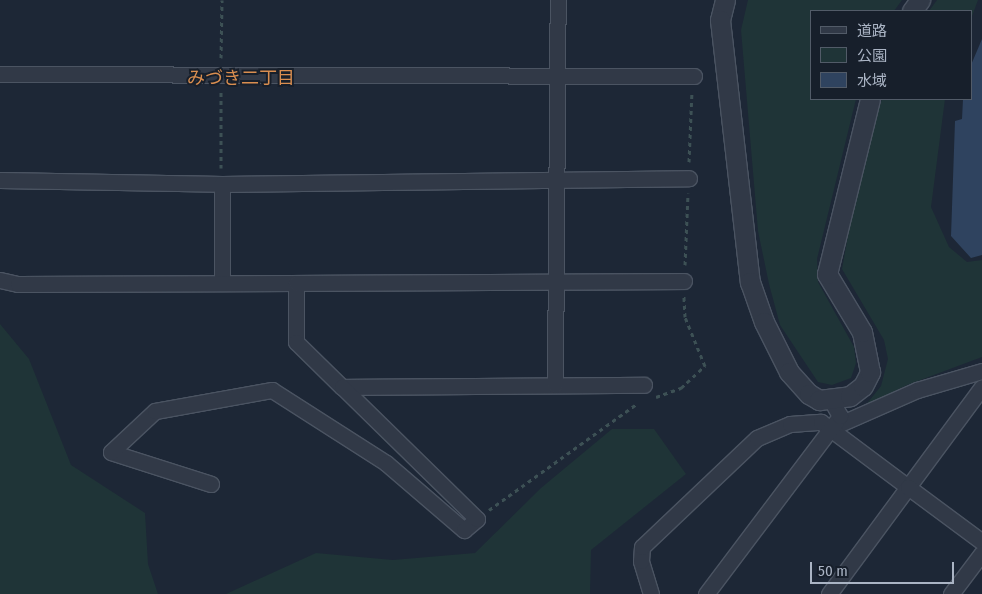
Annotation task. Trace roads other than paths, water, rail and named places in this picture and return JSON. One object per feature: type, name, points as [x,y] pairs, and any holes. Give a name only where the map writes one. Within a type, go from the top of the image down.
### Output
[{"type":"street","points":[[555,385],[558,0]]},
{"type":"street","points":[[726,0],[720,20],[750,282],[764,322],[789,372],[809,394],[819,400],[832,400],[850,396],[863,386],[870,372],[862,332],[827,274],[870,100]]},
{"type":"street","points":[[0,74],[694,76]]},
{"type":"street","points":[[0,180],[222,184],[689,178]]},
{"type":"street","points":[[222,184],[222,282]]},
{"type":"street","points":[[0,280],[18,284],[557,280],[684,281]]},
{"type":"street","points":[[211,484],[111,452],[155,411],[272,390],[386,462],[464,530],[477,519],[296,342],[296,283]]},
{"type":"street","points":[[832,428],[917,390],[982,371]]},
{"type":"street","points":[[342,387],[644,385]]},
{"type":"street","points":[[829,594],[982,387]]},
{"type":"street","points":[[706,594],[840,416],[832,400]]},
{"type":"street","points":[[650,594],[641,561],[642,548],[757,438],[790,424],[812,420],[832,428],[982,542]]},
{"type":"street","points":[[951,594],[982,552]]},
{"type":"water","points":[[982,39],[982,255],[971,258],[951,236],[955,121],[962,119],[963,100],[972,100],[972,63]]},
{"type":"district","name":"みづき二丁目","points":[[241,78]]}]
